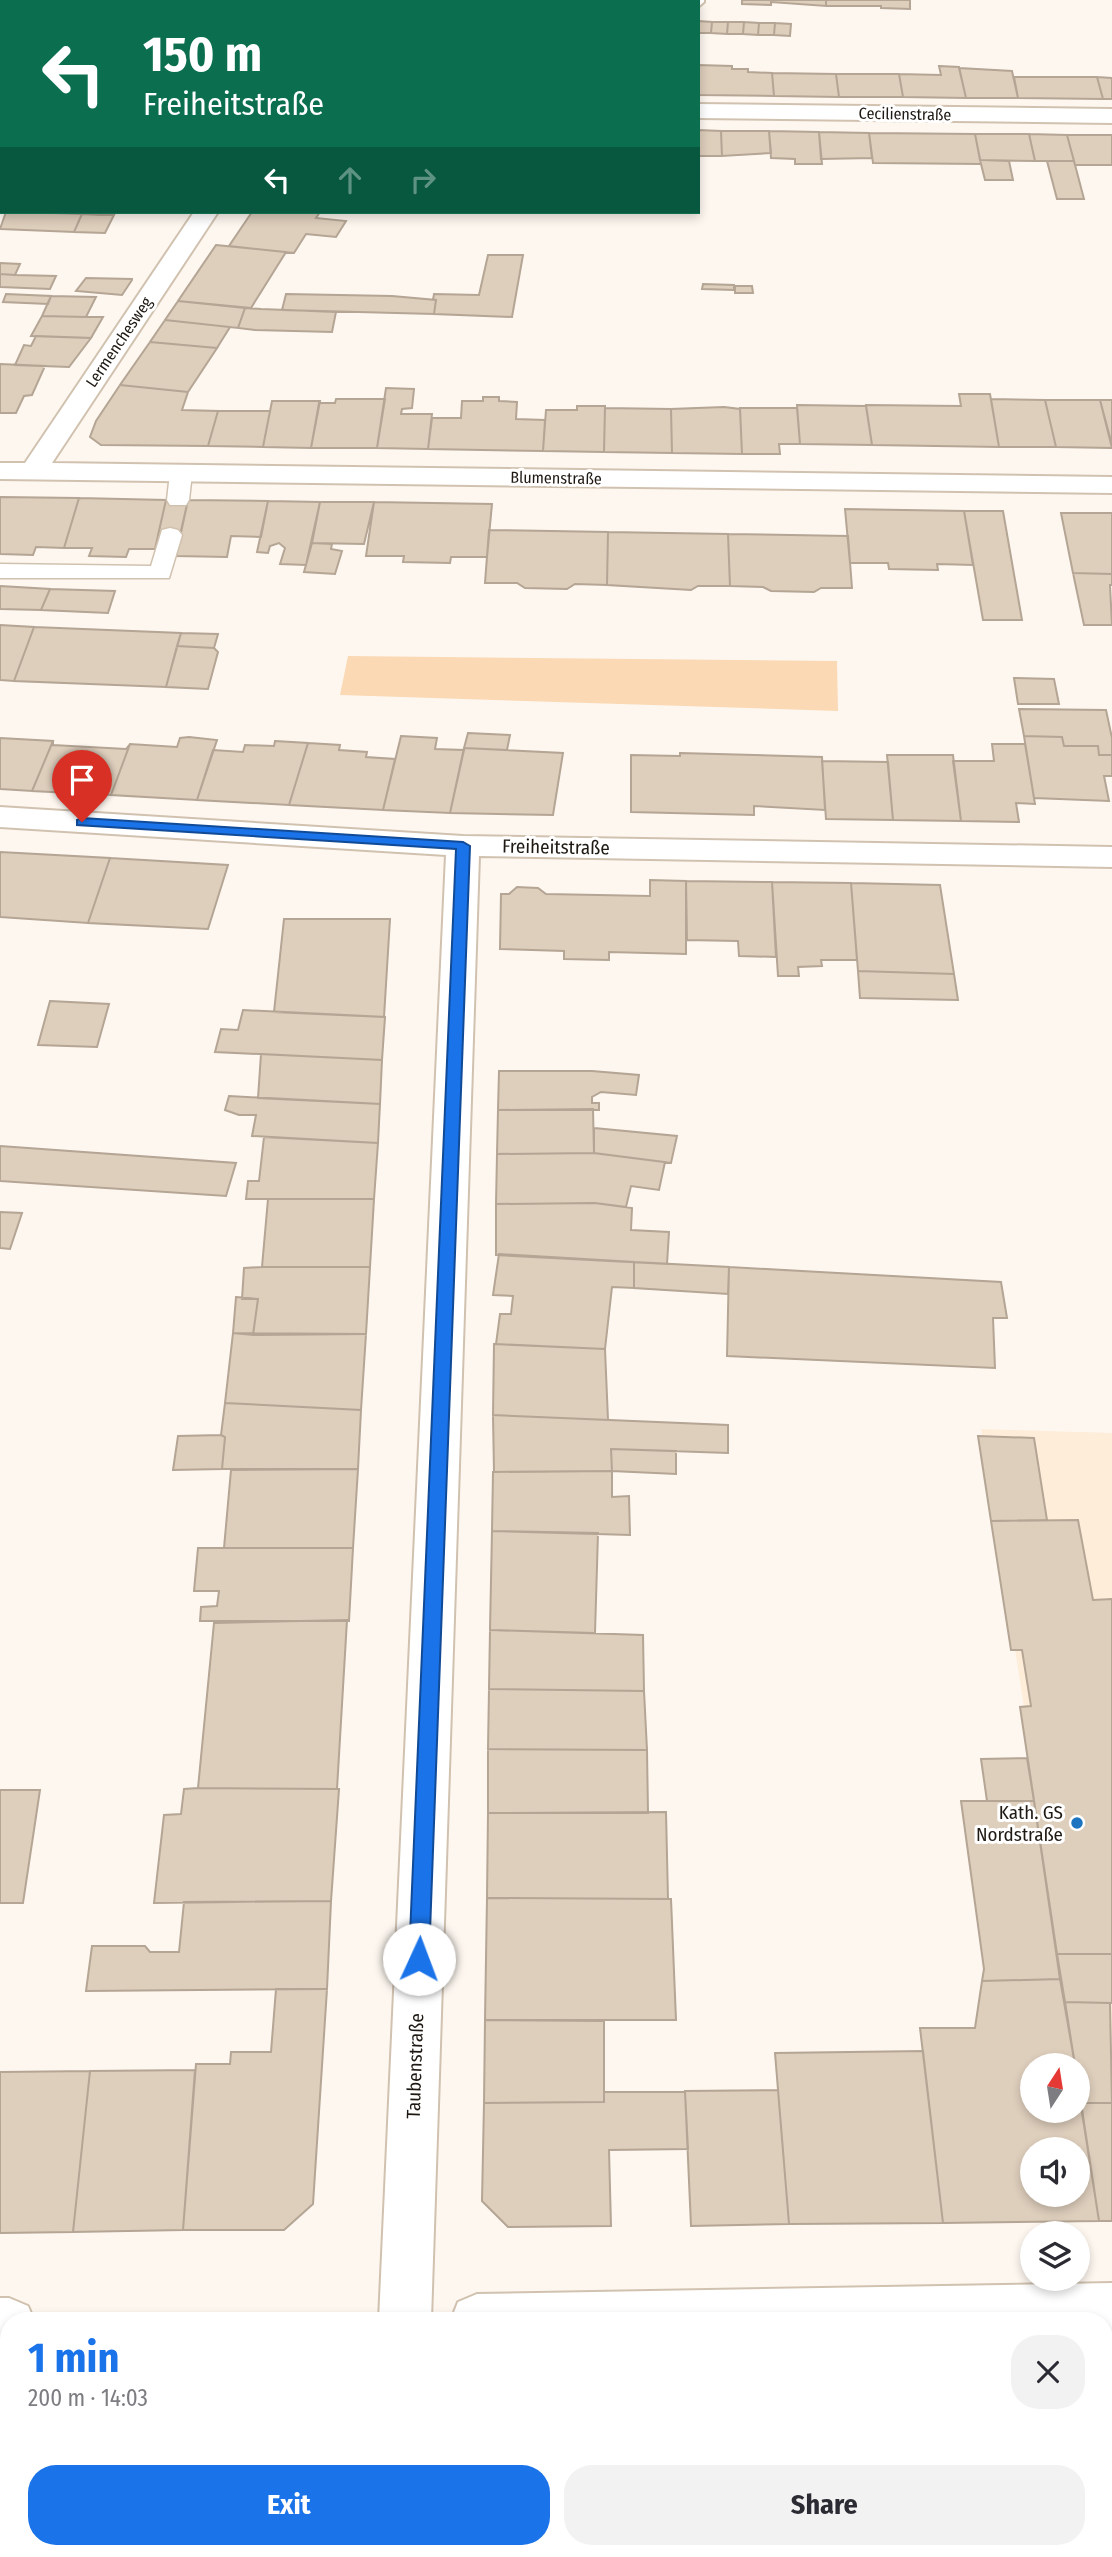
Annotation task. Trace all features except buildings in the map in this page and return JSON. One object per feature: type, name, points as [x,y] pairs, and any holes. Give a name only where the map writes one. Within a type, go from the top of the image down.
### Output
[{"type":"street","name":"Cecilienstraße","points":[[700,111],[1112,116]]},
{"type":"street","name":"Lermenchesweg","points":[[33,472],[205,214]]},
{"type":"street","name":"Blumenstraße","points":[[0,471],[179,486],[1112,485]]},
{"type":"street","name":"Freiheitstraße","points":[[0,817],[463,846],[1112,857]]},
{"type":"street","name":"Taubenstraße","points":[[405,2312],[463,846]]},
{"type":"street","points":[[1009,2312],[1112,2309]]},
{"type":"lane","points":[[0,570],[161,573],[170,535]]},
{"type":"shaded area","points":[[348,656],[837,661],[838,711],[340,695]]},
{"type":"shaded area","name":"Kath. GS Nordstraße","points":[[981,1429],[1112,1433],[1112,2212],[1102,2212],[1088,2123],[1090,2053],[1077,2053]]},
{"type":"place","name":"Kath. GS Nordstraße","points":[[1077,1823]]},
{"type":"route","points":[[82,822],[463,846],[419,1959]]}]
